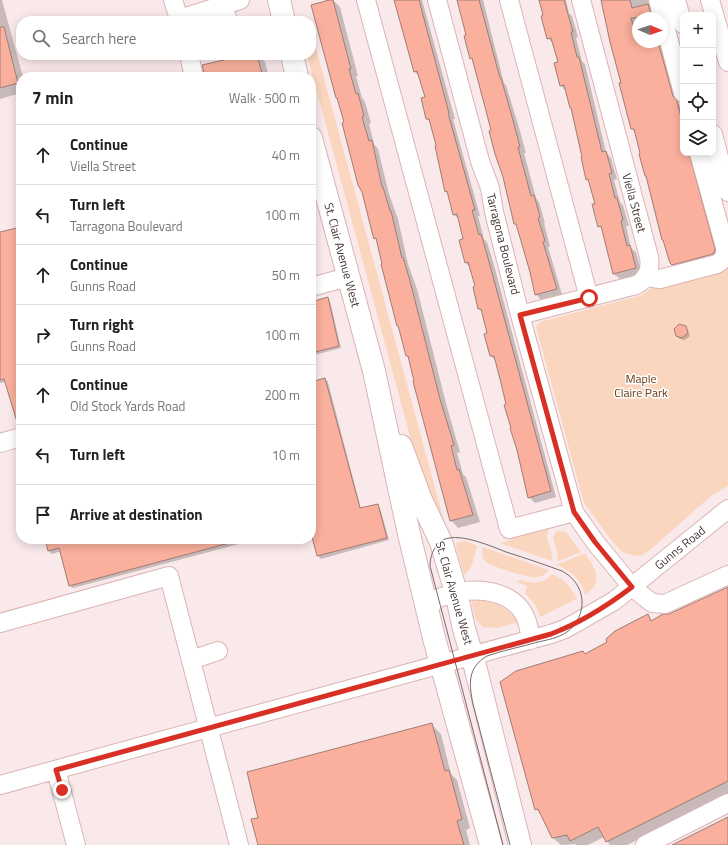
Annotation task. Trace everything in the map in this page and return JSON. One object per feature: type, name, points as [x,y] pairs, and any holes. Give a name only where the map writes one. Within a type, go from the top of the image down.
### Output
[{"type":"main road","points":[[279,0],[283,16]]},
{"type":"main road","points":[[293,60],[296,72]]},
{"type":"main road","name":"St. Clair Avenue West","points":[[316,157],[374,372],[409,534],[441,664],[491,845]]},
{"type":"main road","name":"St. Clair Avenue West","points":[[374,372],[421,500],[441,542],[456,592],[520,845]]},
{"type":"street","points":[[173,0],[178,16]]},
{"type":"street","points":[[366,0],[508,528],[574,512],[595,542],[632,587],[652,603],[665,604],[690,597],[728,575]]},
{"type":"street","name":"Tarragona Boulevard","points":[[437,0],[480,161],[490,188],[494,212],[520,315],[574,512]]},
{"type":"street","points":[[509,0],[589,298]]},
{"type":"street","name":"Viella Street","points":[[581,0],[649,257],[649,270],[646,277]]},
{"type":"street","points":[[658,0],[681,84]]},
{"type":"street","points":[[676,0],[680,14]]},
{"type":"street","points":[[710,0],[728,62]]},
{"type":"street","points":[[198,16],[230,9]]},
{"type":"street","points":[[189,60],[193,72]]},
{"type":"street","points":[[716,146],[728,192]]},
{"type":"street","points":[[520,315],[636,286],[646,277],[660,279],[722,262],[726,253],[725,247],[701,156]]},
{"type":"street","points":[[316,285],[348,277]]},
{"type":"street","points":[[0,443],[16,438]]},
{"type":"street","name":"Gunns Road","points":[[0,784],[531,640],[565,629],[614,601],[728,510]]},
{"type":"street","points":[[0,623],[169,576],[240,845]]},
{"type":"street","points":[[428,611],[438,598],[456,592],[473,590],[504,596],[519,607],[528,623],[531,640]]},
{"type":"street","points":[[191,660],[218,651]]},
{"type":"street","points":[[56,770],[76,845]]},
{"type":"street","points":[[645,845],[728,803]]},
{"type":"green space","points":[[316,48],[447,532],[418,466],[316,88],[316,72],[312,72],[308,60],[316,60]]},
{"type":"green space","name":"Maple Claire Park","points":[[728,266],[728,486],[711,496],[649,551],[642,555],[635,556],[628,554],[621,551],[611,540],[584,503],[536,327],[540,322],[642,295],[653,287]]},
{"type":"green space","points":[[549,528],[547,537],[552,552],[552,561],[500,543],[511,540],[511,538]]},
{"type":"green space","points":[[556,532],[566,532],[581,552],[558,561],[553,538]]},
{"type":"green space","points":[[465,541],[477,546],[471,566],[464,575],[455,543]]},
{"type":"green space","points":[[483,547],[549,570],[546,574],[534,577],[504,569],[490,564],[483,559]]},
{"type":"green space","points":[[585,554],[592,565],[596,575],[595,586],[585,595],[581,584],[575,576],[571,572],[556,565]]},
{"type":"green space","points":[[552,574],[567,584],[577,599],[540,617],[536,606],[525,593],[527,586],[516,582],[520,580],[537,582],[545,580]]},
{"type":"green space","points":[[471,600],[492,602],[508,611],[519,622],[497,628],[483,627],[476,620]]},
{"type":"building","points":[[333,0],[351,69],[349,69],[356,94],[358,93],[364,116],[362,117],[369,141],[372,140],[382,187],[391,211],[402,258],[403,257],[410,281],[440,399],[454,445],[451,446],[457,470],[459,469],[473,515],[450,521],[415,389],[408,356],[406,356],[397,326],[376,238],[374,239],[362,192],[358,185],[342,123],[344,122],[316,24],[316,16],[314,16],[311,5]]},
{"type":"building","points":[[394,0],[419,0],[475,210],[472,210],[479,235],[481,234],[488,258],[551,491],[528,498],[517,450],[504,405],[506,404],[494,356],[490,356],[484,334],[487,333],[481,309],[478,309],[473,287],[475,286],[468,262],[465,263],[459,240],[463,239],[457,214],[453,215],[447,191],[445,192],[436,145],[429,119],[426,119],[421,98],[425,97],[417,71],[414,72]]},
{"type":"building","points":[[457,0],[479,0],[514,124],[520,147],[518,147],[531,196],[534,195],[540,217],[538,218],[545,241],[543,242],[557,289],[535,295],[530,272],[516,224],[514,224],[503,177],[495,154],[489,131],[491,130],[472,58],[470,59],[464,36],[466,35]]},
{"type":"building","points":[[539,0],[564,0],[573,32],[571,32],[577,57],[579,57],[602,152],[606,151],[612,173],[609,174],[615,198],[617,198],[623,220],[621,221],[627,246],[630,245],[636,268],[613,274],[601,226],[598,227],[595,216],[592,204],[595,204],[588,179],[586,180],[571,108],[564,85],[560,86],[554,63],[558,62],[551,38],[547,39],[541,16],[543,15]]},
{"type":"building","points":[[601,0],[630,0],[632,8],[648,4],[650,12],[632,12],[632,48],[660,48],[673,96],[677,101],[680,113],[680,156],[690,156],[715,249],[713,254],[672,265],[670,263],[662,240],[639,154],[634,129],[631,129]]},
{"type":"building","points":[[0,27],[4,27],[16,75],[16,84],[0,88]]},
{"type":"building","points":[[224,60],[258,60],[262,72],[204,72],[202,65]]},
{"type":"building","points":[[16,228],[16,418],[4,379],[0,380],[0,232]]},
{"type":"building","points":[[328,297],[339,346],[316,352],[316,301]]},
{"type":"building","points":[[679,324],[686,326],[688,333],[682,338],[676,336],[674,329]]},
{"type":"building","points":[[325,378],[360,508],[378,504],[387,538],[317,556],[314,544],[316,544],[316,381]]},
{"type":"building","points":[[46,544],[226,544],[69,586],[59,548],[48,551]]},
{"type":"building","points":[[728,587],[728,781],[606,842],[598,827],[570,841],[567,835],[552,838],[538,809],[535,810],[500,682],[516,671],[583,651],[585,654],[607,642],[606,639],[615,631],[648,614],[651,621],[663,614],[669,614]]},
{"type":"building","points":[[432,723],[445,771],[449,770],[462,819],[457,821],[464,845],[258,845],[251,819],[258,818],[247,772]]},
{"type":"building","points":[[728,817],[728,845],[672,845]]},
{"type":"tram line","points":[[503,845],[430,566],[431,557],[437,545],[444,539],[455,537],[478,542],[562,571],[570,576],[576,583],[582,600],[580,614],[574,626],[567,632],[560,636],[487,656],[476,666],[471,677],[470,683],[473,704],[510,845]]},
{"type":"route","points":[[62,790],[56,770],[551,634],[565,629],[614,601],[632,587],[595,542],[574,512],[520,315],[589,298]]}]
